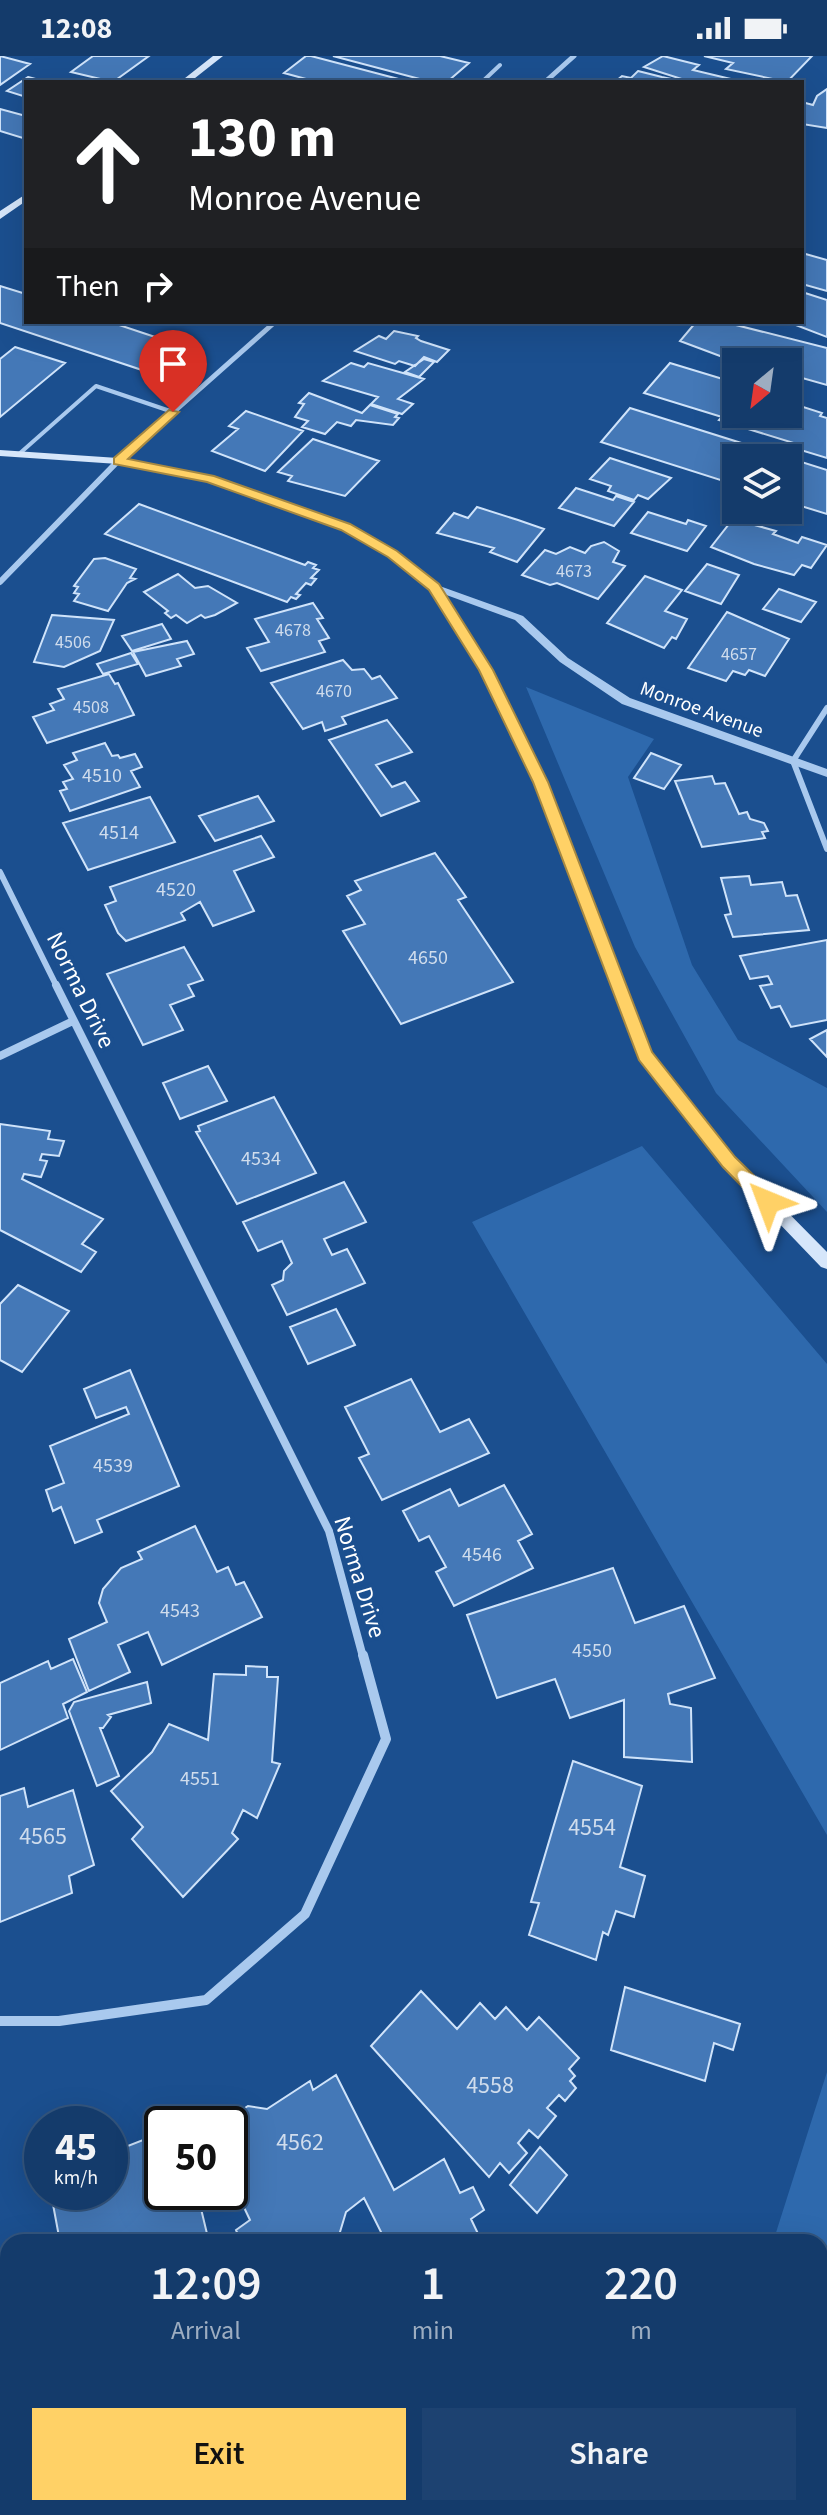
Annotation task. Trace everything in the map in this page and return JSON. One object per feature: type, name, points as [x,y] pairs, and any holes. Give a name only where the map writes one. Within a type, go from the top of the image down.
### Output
[{"type":"main road","points":[[187,80],[219,56]]},
{"type":"main road","points":[[0,216],[24,198]]},
{"type":"main road","name":"Monroe Avenue","points":[[0,453],[118,461],[210,479],[345,527],[392,554],[434,587]]},
{"type":"main road","points":[[434,587],[486,670],[540,782],[644,1055],[729,1162],[827,1262]]},
{"type":"street","points":[[547,80],[574,56]]},
{"type":"street","points":[[0,582],[118,461],[273,324]]},
{"type":"street","name":"Monroe Avenue","points":[[434,587],[519,618],[564,660],[626,701],[827,773]]},
{"type":"street","points":[[827,708],[793,761],[827,849]]},
{"type":"street","name":"Norma Drive","points":[[0,872],[329,1531],[386,1739],[305,1914],[206,2000],[59,2021],[0,2021]]},
{"type":"street","points":[[0,1056],[73,1021]]},
{"type":"lane","points":[[484,80],[500,65]]},
{"type":"lane","points":[[19,454],[96,386],[173,412]]},
{"type":"shaded area","points":[[526,687],[654,739],[628,777],[692,965],[738,1040],[827,1088],[827,1212],[716,1093],[635,947]]},
{"type":"shaded area","points":[[642,1146],[827,1364],[827,1835],[472,1222]]},
{"type":"shaded area","points":[[827,2072],[827,2234],[776,2234]]},
{"type":"building","points":[[0,56],[30,64],[0,85]]},
{"type":"building","points":[[93,56],[149,56],[116,80],[71,72]]},
{"type":"building","points":[[306,56],[311,56],[402,80],[310,80],[284,73]]},
{"type":"building","points":[[333,56],[440,56],[469,63],[449,80],[423,80]]},
{"type":"building","points":[[663,56],[699,65],[693,70],[735,80],[685,80],[644,67]]},
{"type":"building","points":[[704,56],[812,56],[789,80],[726,69],[733,63]]},
{"type":"building","points":[[638,71],[676,80],[617,80],[622,76],[631,78]]},
{"type":"building","points":[[28,77],[39,80],[24,80],[24,96],[7,91]]},
{"type":"building","points":[[827,89],[827,128],[804,124],[804,103],[813,105],[817,96]]},
{"type":"building","points":[[0,109],[24,115],[24,138],[0,131]]},
{"type":"building","points":[[804,254],[827,260],[827,291],[804,285]]},
{"type":"building","points":[[0,286],[24,293],[24,324],[116,324],[176,344],[145,371],[0,323]]},
{"type":"building","points":[[804,293],[827,300],[827,337],[793,324],[804,324]]},
{"type":"building","points":[[694,324],[732,324],[827,348],[827,385],[802,378],[802,348],[722,348],[722,357],[680,341]]},
{"type":"building","points":[[394,331],[418,336],[416,338],[421,341],[449,350],[437,362],[424,357],[415,366],[399,361],[395,364],[355,351],[379,336],[386,339]]},
{"type":"building","points":[[15,347],[65,363],[0,417],[0,359]]},
{"type":"building","points":[[424,359],[434,362],[419,377],[405,372]]},
{"type":"building","points":[[351,363],[364,367],[368,363],[424,379],[398,399],[413,404],[402,414],[371,404],[378,397],[323,381]]},
{"type":"building","points":[[670,363],[722,379],[722,417],[644,393]]},
{"type":"building","points":[[309,393],[362,413],[370,405],[398,414],[395,417],[399,418],[393,425],[356,420],[351,426],[337,422],[325,434],[302,427],[308,421],[295,417],[304,404],[299,403]]},
{"type":"building","points":[[802,407],[822,413],[820,416],[827,418],[827,458],[802,450],[802,444],[745,428],[802,428]]},
{"type":"building","points":[[630,408],[744,444],[722,444],[722,481],[601,442]]},
{"type":"building","points":[[246,411],[303,431],[265,471],[212,451],[238,429],[229,426]]},
{"type":"building","points":[[313,439],[379,461],[345,496],[288,481],[292,476],[278,472]]},
{"type":"building","points":[[610,458],[671,478],[648,499],[638,495],[634,500],[608,491],[611,486],[590,479]]},
{"type":"building","points":[[802,462],[827,470],[827,514],[802,506]]},
{"type":"building","points":[[576,488],[613,500],[616,496],[634,502],[614,526],[559,508]]},
{"type":"building","points":[[139,504],[305,565],[308,562],[316,565],[313,568],[319,570],[311,578],[316,579],[311,585],[306,583],[296,594],[300,595],[296,599],[291,597],[287,602],[105,534]]},
{"type":"building","points":[[477,507],[544,529],[517,562],[490,552],[494,548],[437,533],[454,513],[468,518]]},
{"type":"building","points":[[648,512],[686,524],[688,520],[706,526],[687,551],[631,533]]},
{"type":"building","points":[[729,524],[751,524],[776,531],[773,534],[798,543],[802,537],[827,545],[811,568],[802,565],[794,575],[711,547]]},
{"type":"building","points":[[604,542],[619,551],[613,562],[625,566],[598,599],[557,583],[550,585],[522,575],[545,550],[556,554],[570,547],[585,553],[591,546]]},
{"type":"building","points":[[105,558],[136,569],[130,578],[135,579],[127,583],[108,611],[74,601],[79,594],[74,593],[78,587],[74,586],[94,559]]},
{"type":"building","points":[[707,564],[739,575],[721,604],[685,591]]},
{"type":"building","points":[[178,574],[195,588],[208,586],[237,603],[215,615],[205,618],[201,615],[187,623],[176,615],[171,618],[165,613],[168,611],[144,592]]},
{"type":"building","points":[[645,576],[682,590],[665,611],[687,619],[676,639],[672,637],[664,648],[607,623]]},
{"type":"building","points":[[779,589],[816,602],[801,622],[763,609]]},
{"type":"building","points":[[313,603],[323,618],[317,619],[329,638],[319,641],[325,652],[261,671],[247,648],[269,642],[255,619]]},
{"type":"building","points":[[727,612],[789,639],[765,676],[749,670],[745,675],[733,671],[726,681],[688,668]]},
{"type":"building","points":[[52,615],[114,620],[100,651],[64,667],[34,662]]},
{"type":"building","points":[[162,624],[171,639],[132,651],[122,636]]},
{"type":"building","points":[[187,641],[194,654],[177,659],[181,666],[146,676],[133,652]]},
{"type":"building","points":[[131,653],[138,664],[103,674],[97,664]]},
{"type":"building","points":[[343,660],[352,670],[364,669],[372,679],[380,676],[397,698],[342,717],[346,724],[325,731],[322,722],[303,729],[271,683]]},
{"type":"building","points":[[109,674],[115,684],[118,683],[134,715],[47,743],[33,717],[54,710],[50,704],[64,699],[58,689]]},
{"type":"building","points":[[387,720],[412,752],[376,765],[392,787],[405,782],[419,801],[381,816],[329,740]]},
{"type":"building","points":[[105,743],[112,756],[118,755],[120,758],[135,754],[142,767],[131,771],[140,787],[70,811],[60,791],[67,789],[63,782],[73,779],[64,765],[77,760],[73,753]]},
{"type":"building","points":[[651,753],[681,765],[664,789],[634,778]]},
{"type":"building","points":[[712,776],[715,784],[725,783],[739,814],[747,812],[750,819],[764,823],[768,831],[762,832],[765,838],[702,847],[675,781]]},
{"type":"building","points":[[258,796],[274,821],[215,841],[199,816]]},
{"type":"building","points":[[150,797],[175,842],[88,870],[63,823]]},
{"type":"building","points":[[261,836],[274,857],[234,871],[254,911],[213,926],[200,902],[181,913],[185,920],[126,941],[118,933],[105,905],[116,901],[110,887]]},
{"type":"building","points":[[435,853],[466,897],[458,900],[513,982],[401,1024],[343,931],[365,924],[347,896],[361,890],[355,881]]},
{"type":"building","points":[[749,876],[751,885],[782,882],[786,896],[797,895],[809,930],[733,937],[725,915],[731,914],[721,878]]},
{"type":"building","points":[[827,940],[827,1020],[791,1027],[780,1006],[771,1008],[760,986],[772,984],[768,976],[750,979],[740,956]]},
{"type":"building","points":[[184,947],[203,980],[188,985],[194,996],[170,1005],[183,1030],[143,1045],[107,974]]},
{"type":"building","points":[[827,1030],[827,1057],[810,1039]]},
{"type":"building","points":[[208,1066],[227,1101],[180,1119],[163,1083]]},
{"type":"building","points":[[274,1097],[316,1173],[237,1204],[196,1132],[200,1131],[198,1126]]},
{"type":"building","points":[[0,1124],[50,1131],[48,1139],[64,1141],[59,1156],[42,1154],[40,1160],[47,1161],[41,1177],[24,1174],[22,1179],[103,1219],[82,1244],[96,1252],[81,1272],[0,1230]]},
{"type":"building","points":[[344,1182],[366,1222],[324,1239],[332,1255],[347,1249],[365,1283],[287,1315],[272,1285],[283,1280],[284,1271],[292,1263],[282,1241],[258,1251],[243,1222]]},
{"type":"building","points":[[18,1285],[69,1311],[22,1372],[0,1360],[0,1304]]},
{"type":"building","points":[[336,1309],[355,1345],[308,1364],[290,1327]]},
{"type":"building","points":[[130,1370],[179,1486],[97,1520],[102,1532],[75,1543],[61,1507],[53,1511],[46,1490],[64,1483],[50,1446],[129,1414],[126,1407],[96,1418],[84,1389]]},
{"type":"building","points":[[411,1379],[440,1432],[469,1419],[489,1453],[382,1500],[359,1458],[369,1454],[345,1407]]},
{"type":"building","points":[[504,1485],[532,1534],[518,1541],[533,1568],[454,1606],[436,1572],[446,1567],[429,1536],[419,1541],[403,1511],[450,1489],[459,1506]]},
{"type":"building","points":[[195,1526],[217,1572],[228,1567],[236,1585],[244,1582],[262,1617],[162,1665],[148,1632],[118,1645],[130,1672],[89,1691],[69,1639],[107,1622],[99,1603],[103,1589],[121,1568],[142,1559],[138,1552]]},
{"type":"building","points":[[613,1568],[635,1623],[684,1606],[715,1678],[668,1694],[670,1704],[691,1708],[692,1762],[624,1757],[624,1700],[570,1718],[555,1679],[497,1698],[467,1615]]},
{"type":"building","points":[[73,1659],[87,1692],[63,1704],[68,1718],[0,1750],[0,1683],[48,1661],[51,1669]]},
{"type":"building","points":[[246,1666],[267,1667],[267,1677],[278,1677],[272,1762],[280,1764],[257,1818],[243,1810],[232,1833],[238,1839],[183,1897],[132,1839],[143,1827],[111,1791],[152,1752],[169,1724],[208,1740],[214,1674],[246,1675]]},
{"type":"building","points":[[147,1682],[151,1703],[108,1715],[111,1717],[100,1728],[119,1776],[97,1786],[69,1711],[74,1702]]},
{"type":"building","points":[[573,1761],[642,1786],[620,1867],[645,1876],[634,1917],[616,1911],[608,1935],[603,1932],[596,1960],[529,1935],[539,1903],[531,1902]]},
{"type":"building","points":[[24,1788],[28,1807],[73,1790],[94,1865],[69,1876],[72,1893],[0,1922],[0,1796]]},
{"type":"building","points":[[625,1987],[740,2024],[733,2050],[714,2043],[705,2081],[611,2050]]},
{"type":"building","points":[[421,1991],[457,2029],[480,2003],[495,2019],[506,2007],[527,2030],[539,2017],[579,2058],[569,2069],[575,2076],[570,2081],[576,2088],[565,2101],[559,2095],[547,2108],[556,2116],[538,2138],[529,2130],[518,2143],[527,2153],[509,2173],[500,2163],[489,2177],[371,2046]]},
{"type":"building","points":[[336,2075],[394,2190],[444,2159],[460,2193],[473,2187],[484,2210],[471,2219],[478,2234],[382,2234],[364,2198],[346,2212],[339,2234],[238,2234],[236,2230],[250,2220],[245,2210],[248,2210],[248,2106],[267,2109],[310,2081],[313,2090]]},
{"type":"building","points":[[144,2140],[144,2210],[201,2210],[207,2234],[59,2234],[54,2210],[128,2210],[128,2146]]},
{"type":"building","points":[[540,2147],[567,2175],[537,2213],[510,2185]]},
{"type":"route","points":[[173,412],[118,461],[210,479],[345,527],[392,554],[434,587],[486,670],[540,782],[644,1055],[729,1162],[768,1202]]}]
